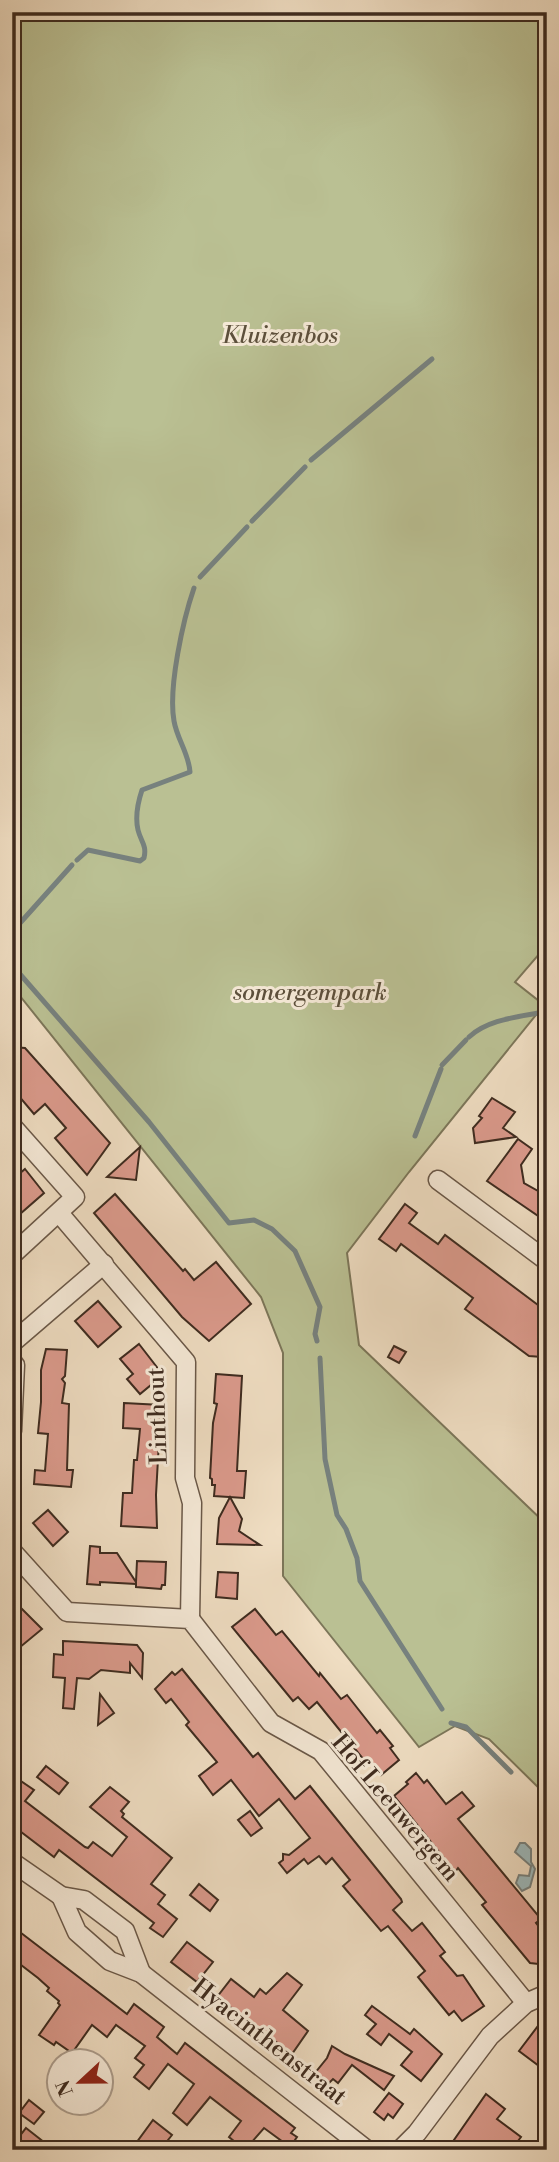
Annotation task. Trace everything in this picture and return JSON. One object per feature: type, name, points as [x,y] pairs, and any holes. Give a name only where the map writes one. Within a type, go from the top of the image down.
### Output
[{"type":"street","points":[[12,1126],[75,1197],[12,1255]]},
{"type":"street","points":[[438,1180],[547,1261]]},
{"type":"street","name":"Linthout","points":[[59,1213],[186,1362],[185,1478],[192,1503],[190,1619]]},
{"type":"street","points":[[12,1343],[104,1264]]},
{"type":"street","points":[[12,1362],[15,1365],[12,1431]]},
{"type":"street","points":[[12,1551],[67,1612],[190,1619]]},
{"type":"street","name":"Hof Leeuwergem","points":[[190,1619],[271,1723],[321,1751],[526,2003]]},
{"type":"street","points":[[12,1862],[61,1896],[84,1900],[125,1931],[141,1973]]},
{"type":"street","name":"Hyacinthenstraat","points":[[61,1896],[77,1932],[110,1961],[141,1973],[367,2150]]},
{"type":"street","points":[[400,2150],[417,2133],[490,2036],[526,2003],[547,1994]]},
{"type":"green space","name":"Kluizenbos","points":[[12,12],[547,12],[547,945],[515,982],[544,1005],[347,1253],[359,1345],[547,1525],[547,1796],[489,1739],[455,1726],[419,1747],[283,1576],[283,1353],[261,1297],[12,986]]},
{"type":"water","points":[[520,1843],[525,1843],[531,1849],[531,1862],[535,1869],[530,1887],[522,1891],[516,1883],[519,1875],[529,1876],[531,1866],[515,1852]]},
{"type":"building","points":[[12,1047],[25,1048],[110,1143],[87,1175],[55,1138],[66,1128],[45,1104],[34,1114],[12,1088]]},
{"type":"building","points":[[492,1098],[515,1112],[503,1128],[516,1137],[475,1143],[473,1128],[482,1118],[479,1116]]},
{"type":"building","points":[[518,1139],[532,1149],[521,1165],[524,1183],[547,1196],[547,1222],[487,1181]]},
{"type":"building","points":[[140,1147],[136,1180],[107,1177]]},
{"type":"building","points":[[25,1169],[44,1193],[12,1221],[12,1180]]},
{"type":"building","points":[[115,1194],[194,1280],[216,1262],[251,1304],[209,1341],[182,1317],[94,1213]]},
{"type":"building","points":[[405,1204],[417,1213],[409,1223],[438,1244],[445,1235],[538,1305],[539,1303],[547,1308],[547,1350],[542,1357],[529,1356],[465,1309],[473,1298],[401,1244],[396,1251],[379,1239]]},
{"type":"building","points":[[98,1301],[121,1327],[98,1347],[75,1321]]},
{"type":"building","points":[[139,1344],[163,1375],[140,1394],[127,1379],[133,1374],[120,1359]]},
{"type":"building","points":[[394,1346],[406,1352],[399,1363],[388,1357]]},
{"type":"building","points":[[46,1349],[67,1350],[65,1376],[62,1379],[65,1383],[62,1403],[69,1404],[67,1470],[73,1470],[71,1487],[34,1484],[35,1470],[45,1471],[48,1434],[38,1433],[41,1370]]},
{"type":"building","points":[[216,1374],[242,1376],[237,1471],[246,1471],[244,1498],[214,1496],[215,1485],[212,1485],[210,1478],[213,1423],[217,1404],[214,1403]]},
{"type":"building","points":[[124,1403],[161,1405],[157,1528],[121,1526],[123,1493],[132,1493],[134,1460],[137,1460],[140,1429],[123,1428]]},
{"type":"building","points":[[230,1497],[242,1519],[239,1531],[260,1545],[217,1544],[219,1518]]},
{"type":"building","points":[[48,1510],[68,1532],[53,1546],[33,1523]]},
{"type":"building","points":[[90,1546],[100,1547],[100,1553],[117,1553],[136,1582],[137,1561],[166,1562],[165,1585],[162,1585],[161,1589],[136,1587],[136,1584],[87,1584]]},
{"type":"building","points":[[218,1572],[238,1573],[237,1599],[216,1597]]},
{"type":"building","points":[[12,1599],[42,1629],[19,1648],[12,1641]]},
{"type":"building","points":[[255,1609],[276,1635],[282,1631],[341,1699],[347,1695],[377,1733],[380,1730],[393,1746],[390,1748],[399,1760],[381,1775],[370,1762],[368,1765],[317,1702],[309,1709],[298,1697],[293,1701],[232,1627]]},
{"type":"building","points":[[63,1641],[137,1645],[143,1653],[142,1678],[130,1663],[130,1673],[101,1670],[89,1679],[77,1678],[74,1709],[63,1708],[65,1678],[53,1677],[54,1654],[63,1655]]},
{"type":"building","points":[[182,1669],[253,1757],[258,1753],[295,1799],[310,1786],[401,1899],[402,1902],[393,1910],[412,1931],[422,1923],[445,1952],[440,1956],[457,1976],[463,1975],[484,2006],[462,2021],[454,2011],[449,2015],[418,1977],[425,1971],[388,1926],[381,1931],[343,1886],[350,1880],[332,1858],[326,1864],[319,1856],[308,1864],[304,1859],[287,1873],[279,1863],[283,1860],[283,1854],[289,1855],[310,1838],[279,1799],[259,1816],[231,1780],[213,1795],[199,1776],[217,1762],[186,1725],[189,1722],[171,1699],[166,1703],[155,1689],[172,1672],[175,1675]]},
{"type":"building","points":[[100,1694],[114,1713],[98,1725]]},
{"type":"building","points":[[46,1766],[68,1783],[59,1794],[37,1777]]},
{"type":"building","points":[[416,1773],[424,1783],[427,1780],[446,1804],[462,1792],[474,1806],[458,1819],[541,1919],[536,1923],[547,1937],[547,1965],[530,1963],[482,1905],[486,1902],[458,1868],[455,1872],[394,1796]]},
{"type":"building","points":[[12,1775],[34,1790],[25,1801],[85,1847],[88,1848],[93,1842],[112,1856],[127,1837],[90,1807],[110,1787],[129,1802],[121,1811],[124,1814],[122,1817],[172,1858],[151,1884],[165,1895],[158,1904],[177,1919],[163,1937],[150,1928],[154,1923],[59,1850],[54,1857],[12,1825]]},
{"type":"building","points":[[250,1811],[262,1828],[251,1836],[238,1820]]},
{"type":"building","points":[[199,1884],[218,1900],[210,1911],[190,1895]]},
{"type":"building","points":[[12,1926],[127,2014],[134,2004],[164,2027],[157,2037],[177,2054],[185,2043],[295,2128],[291,2133],[297,2137],[290,2147],[264,2128],[245,2150],[229,2137],[241,2121],[210,2097],[187,2125],[173,2113],[194,2084],[168,2064],[149,2089],[134,2077],[144,2065],[135,2058],[145,2046],[116,2025],[107,2037],[92,2025],[77,2046],[62,2046],[56,2042],[54,2045],[39,2035],[60,2005],[59,2001],[47,1991],[49,1988],[12,1958]]},
{"type":"building","points":[[187,1942],[213,1962],[197,1982],[171,1962]]},
{"type":"building","points":[[287,1973],[302,1985],[283,2010],[308,2031],[292,2054],[217,1997],[231,1979],[254,1997],[260,1989],[266,1994]]},
{"type":"building","points":[[372,2006],[410,2034],[414,2029],[442,2054],[421,2081],[401,2065],[412,2052],[389,2034],[381,2045],[367,2034],[376,2024],[365,2015]]},
{"type":"building","points":[[547,2014],[547,2072],[519,2051]]},
{"type":"building","points":[[332,2046],[394,2076],[384,2090],[352,2065],[338,2083],[333,2079],[329,2083],[315,2073],[327,2058]]},
{"type":"building","points":[[389,2093],[403,2104],[393,2118],[388,2114],[384,2120],[374,2112]]},
{"type":"building","points":[[486,2094],[505,2109],[497,2119],[521,2137],[511,2150],[447,2150]]},
{"type":"building","points":[[29,2100],[44,2112],[34,2124],[19,2113]]},
{"type":"building","points":[[153,2120],[172,2135],[160,2150],[131,2150]]},
{"type":"building","points":[[26,2128],[54,2150],[17,2150],[21,2144],[16,2141]]},
{"type":"waterway","points":[[311,460],[432,359]]},
{"type":"waterway","points":[[252,521],[305,467]]},
{"type":"waterway","points":[[200,577],[247,527]]},
{"type":"waterway","points":[[77,860],[88,850],[140,861],[144,858],[137,820],[142,790],[190,772],[174,721],[173,691],[185,618],[194,588]]},
{"type":"waterway","points":[[12,932],[72,865]]},
{"type":"waterway","points":[[12,965],[149,1122],[229,1223],[254,1220],[272,1229],[295,1251],[320,1307],[315,1334],[317,1341]]},
{"type":"waterway","points":[[469,1037],[494,1022],[544,1012]]},
{"type":"waterway","points":[[442,1065],[466,1040]]},
{"type":"waterway","points":[[415,1136],[441,1069]]},
{"type":"waterway","points":[[320,1358],[325,1459],[337,1515],[346,1529],[357,1558],[360,1581],[442,1709]]},
{"type":"waterway","points":[[451,1723],[466,1727],[511,1772]]},
{"type":"park label","name":"somergempark","points":[[310,993]]}]
